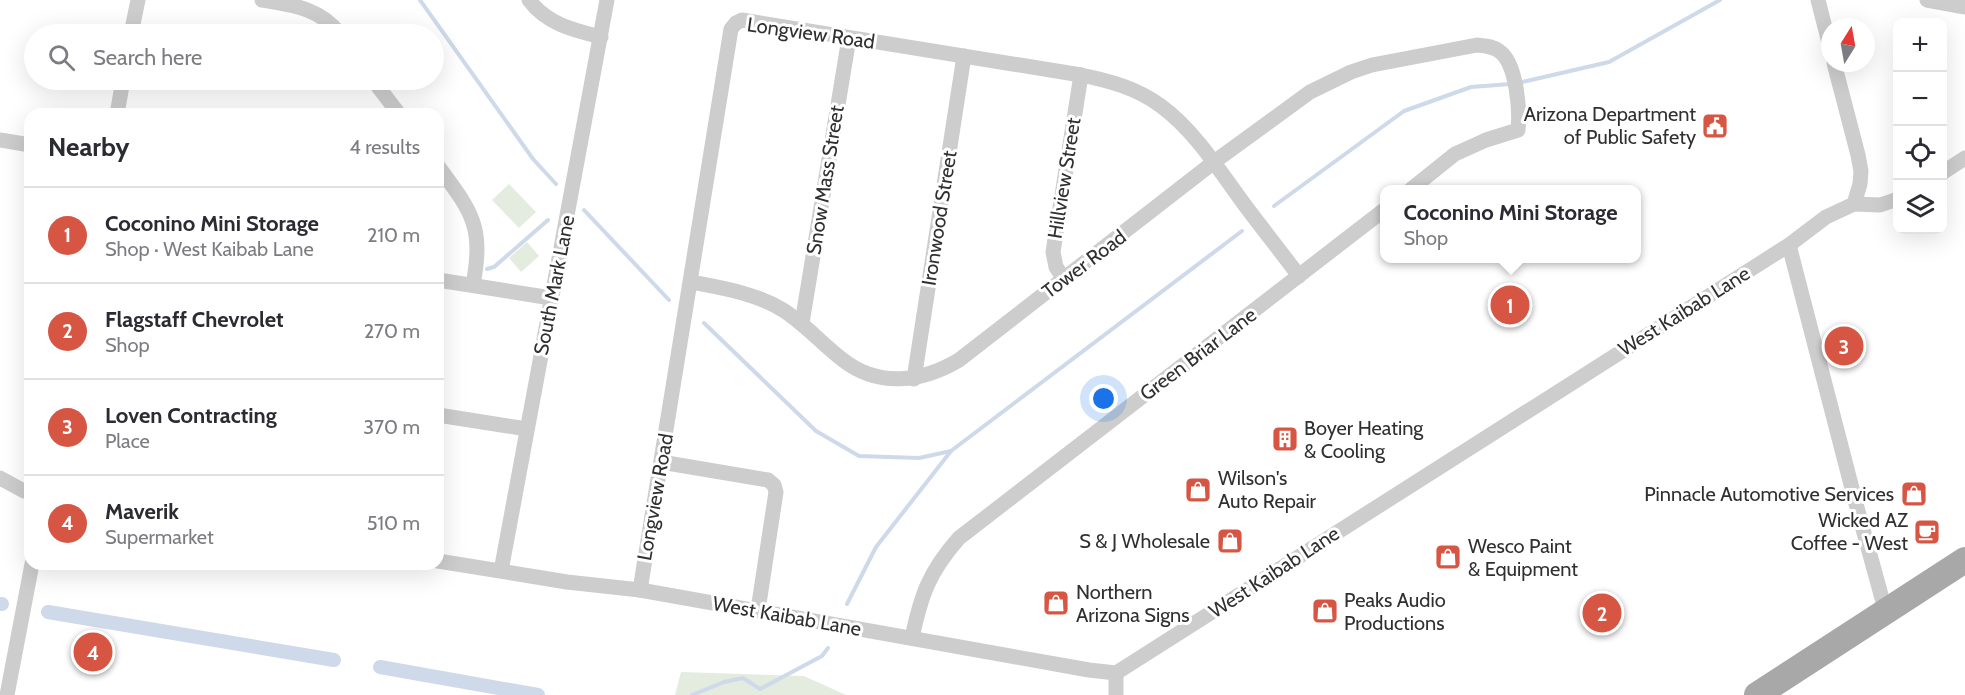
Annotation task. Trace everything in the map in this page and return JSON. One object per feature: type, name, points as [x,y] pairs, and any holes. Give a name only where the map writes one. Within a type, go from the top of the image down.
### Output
[{"type":"main road","points":[[1757,695],[1965,560]]},
{"type":"street","points":[[133,24],[138,0]]},
{"type":"street","points":[[262,0],[296,5],[316,12],[332,24]]},
{"type":"street","points":[[529,0],[540,13],[556,24],[601,37]]},
{"type":"street","name":"South Mark Lane","points":[[501,571],[608,0]]},
{"type":"street","points":[[1818,0],[1823,18]]},
{"type":"street","points":[[1927,0],[1965,7]]},
{"type":"street","name":"Longview Road","points":[[640,590],[731,29],[742,20],[1081,75],[1122,85],[1141,93],[1161,105],[1178,120],[1214,162],[1299,276]]},
{"type":"street","name":"Snow Mass Street","points":[[802,323],[849,38]]},
{"type":"street","name":"Tower Road","points":[[691,282],[745,293],[782,309],[802,323],[844,361],[858,369],[875,376],[896,380],[914,379],[944,369],[959,360],[1214,162],[1295,102],[1332,80],[1372,65],[1477,45],[1490,46],[1501,52],[1509,62],[1520,117],[1518,130],[1486,140],[1455,154],[1415,185]]},
{"type":"street","name":"Ironwood Street","points":[[914,379],[964,56]]},
{"type":"street","points":[[1836,72],[1861,171],[1854,204]]},
{"type":"street","name":"Hillview Street","points":[[1064,279],[1056,267],[1053,252],[1081,75]]},
{"type":"street","points":[[120,108],[122,90]]},
{"type":"street","points":[[381,90],[395,108]]},
{"type":"street","points":[[0,140],[24,144]]},
{"type":"street","points":[[1947,170],[1965,158]]},
{"type":"street","points":[[444,175],[471,214],[478,237],[478,260],[473,285]]},
{"type":"street","name":"West Kaibab Lane","points":[[444,562],[567,582],[640,590],[1116,673],[1789,245],[1826,217],[1854,204],[1880,205],[1893,201]]},
{"type":"street","name":"Green Briar Lane","points":[[912,638],[925,588],[944,554],[959,538],[1380,213]]},
{"type":"street","points":[[1789,245],[1886,613]]},
{"type":"street","points":[[444,280],[551,298]]},
{"type":"street","points":[[444,416],[527,429]]},
{"type":"street","points":[[661,462],[768,480],[774,485],[776,492],[758,610]]},
{"type":"street","points":[[0,478],[24,491]]},
{"type":"street","points":[[7,695],[31,570]]},
{"type":"street","points":[[1116,673],[1116,695]]},
{"type":"shaded area","points":[[509,184],[536,212],[519,228],[492,200]]},
{"type":"shaded area","points":[[527,242],[539,256],[521,272],[509,258]]},
{"type":"shaded area","points":[[681,672],[804,676],[846,695],[675,695]]},
{"type":"waterway","points":[[420,0],[437,24]]},
{"type":"waterway","points":[[1518,83],[1609,62],[1720,0]]},
{"type":"waterway","points":[[444,34],[533,159],[556,184]]},
{"type":"waterway","points":[[1274,206],[1404,111],[1471,87],[1511,84]]},
{"type":"waterway","points":[[584,210],[669,300]]},
{"type":"waterway","points":[[487,269],[494,267],[548,220]]},
{"type":"waterway","points":[[704,323],[816,431],[859,456],[919,458],[951,451],[1242,231]]},
{"type":"waterway","points":[[847,604],[876,547],[951,451]]},
{"type":"waterway","points":[[48,612],[334,660]]},
{"type":"waterway","points":[[692,695],[724,682],[743,678],[760,689],[822,656],[828,648]]},
{"type":"waterway","points":[[380,667],[538,695]]},
{"type":"place","name":"Arizona Department of Public Safety","points":[[1715,126]]},
{"type":"place","name":"Coconino Mini Storage","points":[[1510,305]]},
{"type":"place","name":"Loven Contracting","points":[[1844,346]]},
{"type":"place","name":"Boyer Heating & Cooling","points":[[1285,439]]},
{"type":"place","name":"Wilson's Auto Repair","points":[[1198,490]]},
{"type":"place","name":"Pinnacle Automotive Services","points":[[1914,494]]},
{"type":"place","name":"Wicked AZ Coffee - West","points":[[1927,532]]},
{"type":"place","name":"S & J Wholesale","points":[[1230,541]]},
{"type":"place","name":"Wesco Paint & Equipment","points":[[1448,557]]},
{"type":"place","name":"Northern Arizona Signs","points":[[1056,603]]},
{"type":"place","name":"Peaks Audio Productions","points":[[1325,611]]},
{"type":"place","name":"Flagstaff Chevrolet","points":[[1602,613]]},
{"type":"place","name":"Maverik","points":[[93,652]]}]
